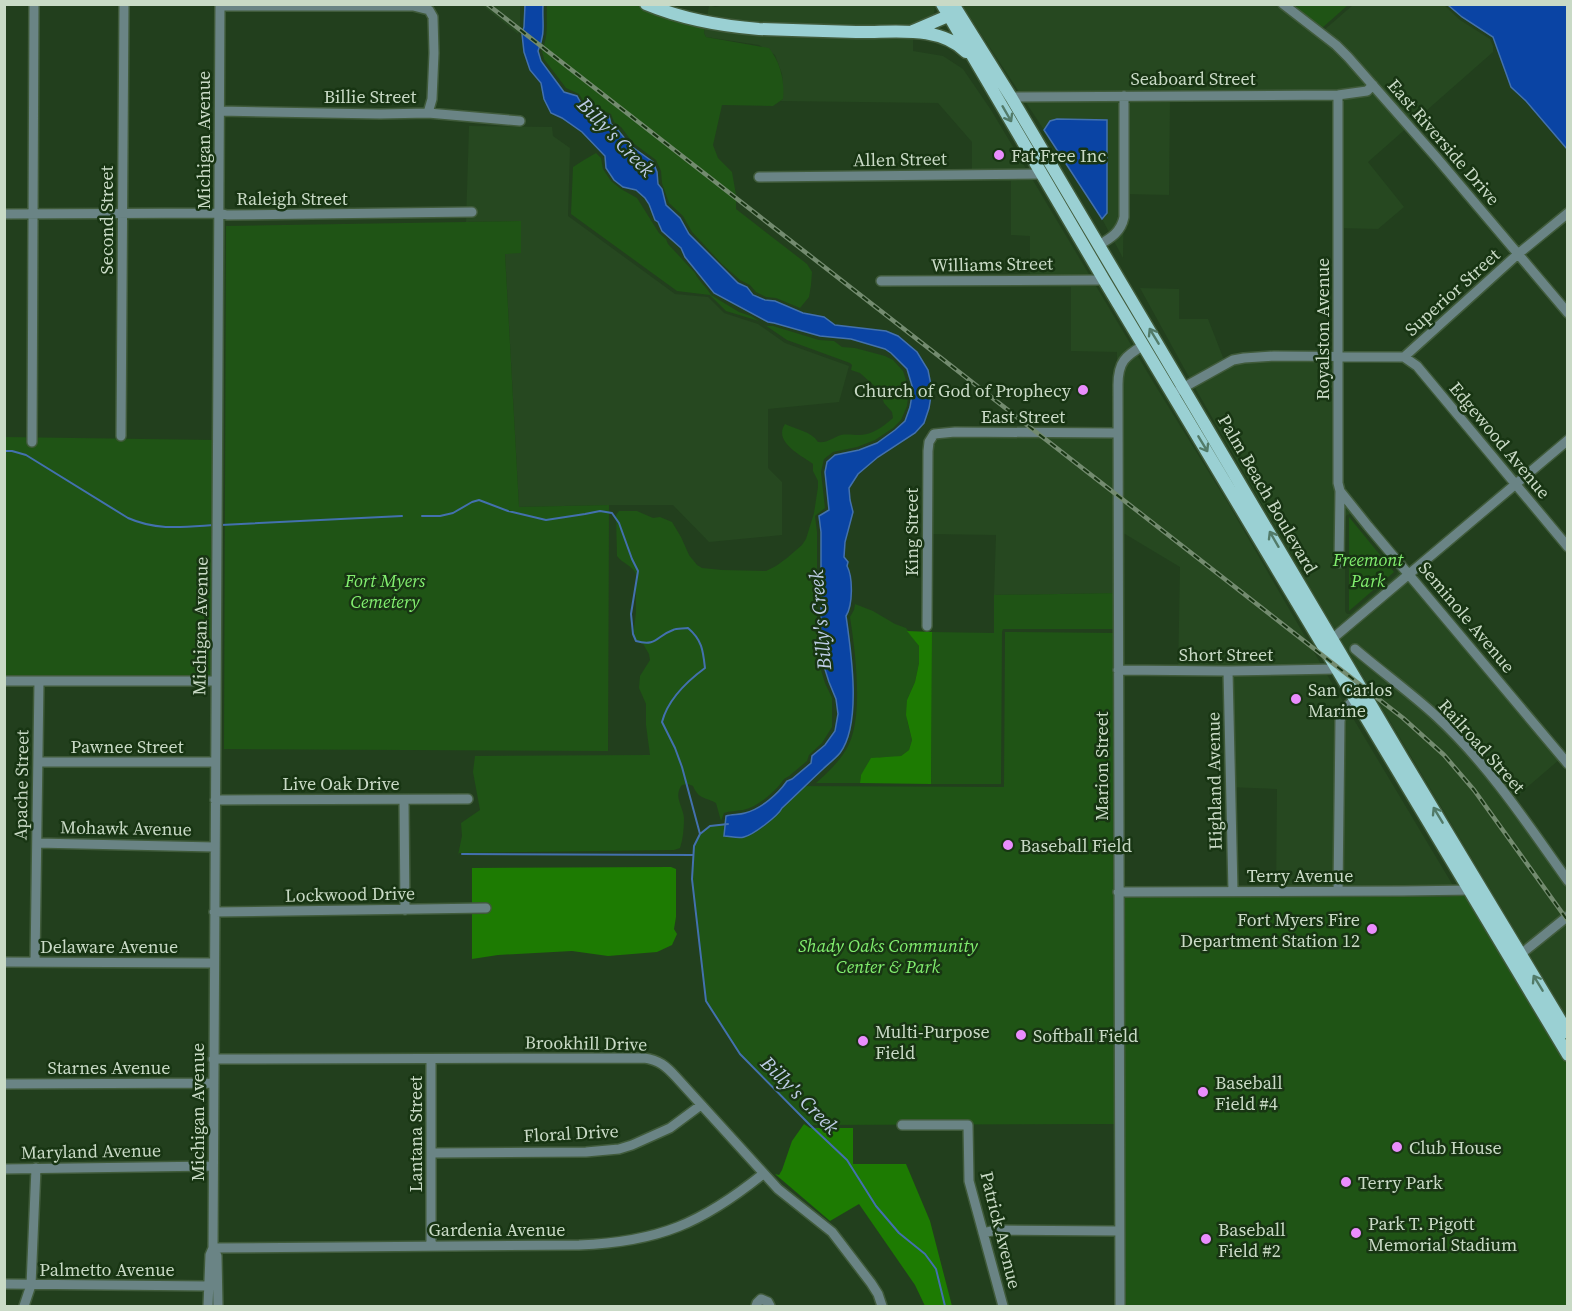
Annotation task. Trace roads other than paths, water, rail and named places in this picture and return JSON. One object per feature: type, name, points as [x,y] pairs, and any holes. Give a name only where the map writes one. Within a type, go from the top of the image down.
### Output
[{"type":"main road","points":[[646,4],[687,18],[742,27],[931,34],[950,39],[977,64]]},
{"type":"main road","points":[[942,4],[953,11]]},
{"type":"main road","points":[[912,32],[953,11]]},
{"type":"main road","name":"Palm Beach Boulevard","points":[[953,11],[977,64],[1104,280],[1144,345],[1178,390],[1332,639],[1482,890],[1568,1055]]},
{"type":"main road","name":"Palm Beach Boulevard","points":[[953,11],[1011,97],[1099,245],[1274,565],[1335,669],[1468,890],[1568,1033]]},
{"type":"main road","points":[[1041,174],[1048,175],[1065,189]]},
{"type":"main road","points":[[1274,565],[1290,580],[1321,632],[1332,639]]},
{"type":"main road","points":[[1354,700],[1363,704],[1371,712],[1398,757],[1403,759]]},
{"type":"street","points":[[32,442],[34,4]]},
{"type":"street","name":"Second Street","points":[[121,436],[124,4]]},
{"type":"street","name":"East Riverside Drive","points":[[1283,4],[1336,45],[1373,85],[1568,313]]},
{"type":"street","points":[[220,5],[413,6],[429,10],[433,17],[434,53],[432,99],[428,113]]},
{"type":"street","name":"Michigan Avenue","points":[[208,1306],[210,1255],[213,1248],[220,5]]},
{"type":"street","name":"Seaboard Street","points":[[1011,97],[1338,95],[1366,91],[1373,85]]},
{"type":"street","name":"Royalston Avenue","points":[[1338,95],[1339,563]]},
{"type":"street","points":[[1099,245],[1116,235],[1122,226],[1124,217],[1124,96]]},
{"type":"street","name":"Billie Street","points":[[220,111],[428,113],[520,121]]},
{"type":"street","name":"Allen Street","points":[[759,177],[1041,174]]},
{"type":"street","name":"Raleigh Street","points":[[4,214],[219,213],[238,215],[472,212]]},
{"type":"street","name":"Superior Street","points":[[1178,390],[1233,360],[1244,358],[1274,356],[1404,357],[1518,254],[1568,213]]},
{"type":"street","name":"Williams Street","points":[[881,281],[1104,280]]},
{"type":"street","name":"Marion Street","points":[[1120,1306],[1118,374],[1126,356],[1144,345]]},
{"type":"street","name":"Edgewood Avenue","points":[[1404,357],[1417,366],[1568,547]]},
{"type":"street","name":"East Street","points":[[931,439],[934,434],[955,432],[1118,433]]},
{"type":"street","name":"King Street","points":[[927,626],[928,451],[931,439]]},
{"type":"street","points":[[1332,639],[1568,440]]},
{"type":"street","name":"Seminole Avenue","points":[[1340,491],[1568,764]]},
{"type":"street","name":"Railroad Street","points":[[1355,649],[1437,717],[1475,757],[1513,804],[1568,880]]},
{"type":"street","name":"Short Street","points":[[1118,670],[1335,669]]},
{"type":"street","name":"Highland Avenue","points":[[1228,671],[1233,891]]},
{"type":"street","points":[[4,681],[216,681]]},
{"type":"street","name":"Apache Street","points":[[35,962],[39,681]]},
{"type":"street","points":[[1338,891],[1340,721],[1342,711],[1354,700]]},
{"type":"street","name":"Pawnee Street","points":[[38,762],[215,762]]},
{"type":"street","name":"Live Oak Drive","points":[[215,800],[468,800]]},
{"type":"street","points":[[404,800],[405,910]]},
{"type":"street","name":"Mohawk Avenue","points":[[37,843],[214,846]]},
{"type":"street","name":"Terry Avenue","points":[[1118,892],[1482,890]]},
{"type":"street","name":"Lockwood Drive","points":[[214,912],[486,908]]},
{"type":"street","points":[[1516,958],[1568,916]]},
{"type":"street","name":"Delaware Avenue","points":[[4,962],[214,963]]},
{"type":"street","name":"Brookhill Drive","points":[[213,1059],[654,1059],[663,1063],[786,1197],[832,1232],[872,1283],[882,1306]]},
{"type":"street","name":"Lantana Street","points":[[431,1059],[431,1246]]},
{"type":"street","name":"Starnes Avenue","points":[[4,1083],[213,1083]]},
{"type":"street","name":"Floral Drive","points":[[431,1153],[586,1152],[619,1149],[670,1128],[701,1105]]},
{"type":"street","name":"Patrick Avenue","points":[[902,1125],[968,1125],[969,1181],[1003,1306]]},
{"type":"street","name":"Maryland Avenue","points":[[4,1169],[213,1166]]},
{"type":"street","points":[[24,1306],[31,1285],[36,1168]]},
{"type":"street","name":"Gardenia Avenue","points":[[213,1248],[604,1244],[628,1241],[680,1227],[709,1213],[763,1174]]},
{"type":"street","points":[[983,1233],[996,1230],[1119,1231]]},
{"type":"street","name":"Michigan Avenue","points":[[213,1248],[217,1256],[218,1306]]},
{"type":"street","name":"Palmetto Avenue","points":[[4,1284],[208,1286]]},
{"type":"street","points":[[756,1306],[761,1299],[768,1302],[770,1306]]},
{"type":"water","points":[[525,5],[543,5],[543,33],[538,51],[541,61],[564,92],[577,96],[582,105],[609,116],[611,124],[631,146],[653,162],[666,205],[680,218],[689,234],[738,283],[747,287],[753,295],[775,301],[803,313],[824,317],[835,325],[886,331],[898,336],[917,352],[928,370],[932,390],[924,423],[915,433],[878,457],[858,474],[849,488],[853,512],[845,542],[844,557],[848,562],[851,584],[850,605],[846,616],[853,706],[847,740],[840,753],[776,816],[748,836],[737,838],[724,836],[726,816],[743,814],[769,800],[787,781],[811,763],[812,756],[825,745],[835,731],[838,714],[836,699],[821,657],[819,516],[829,510],[825,472],[827,462],[835,455],[877,443],[895,430],[905,421],[913,389],[907,369],[885,349],[851,339],[820,336],[768,322],[714,293],[685,257],[681,248],[662,231],[645,198],[636,190],[623,187],[614,180],[606,168],[605,156],[582,132],[551,113],[544,99],[541,83],[530,70],[524,52],[522,34]]},
{"type":"water","points":[[1448,5],[1567,5],[1567,149],[1511,87],[1493,37]]},
{"type":"water","points":[[1057,119],[1107,120],[1107,213],[1102,219],[1044,130],[1050,121]]},
{"type":"waterway","points":[[4,451],[26,455],[128,518],[139,522],[171,527],[215,525]]},
{"type":"waterway","points":[[422,516],[453,513],[479,500],[508,511],[546,520],[600,511],[612,513],[619,523],[638,571],[631,614],[636,641],[648,643],[667,632],[688,628],[699,641],[702,651],[705,668],[679,692],[662,722],[682,767],[700,834]]},
{"type":"waterway","points":[[221,525],[402,516]]},
{"type":"waterway","name":"Billy's Creek","points":[[728,824],[710,826],[700,834],[694,846],[692,879],[706,1001],[740,1054],[847,1160],[876,1206],[899,1233],[925,1254],[936,1269],[945,1306]]},
{"type":"waterway","points":[[462,854],[693,855]]},
{"type":"railway","points":[[487,4],[1403,718],[1444,755],[1474,790],[1568,921]]},
{"type":"place","name":"Fat Free Inc","points":[[999,155]]},
{"type":"place","name":"Church of God of Prophecy","points":[[1083,390]]},
{"type":"place","name":"San Carlos Marine","points":[[1296,699]]},
{"type":"place","name":"Baseball Field","points":[[1008,845]]},
{"type":"place","name":"Fort Myers Fire Department Station 12","points":[[1372,929]]},
{"type":"place","name":"Softball Field","points":[[1021,1035]]},
{"type":"place","name":"Multi-Purpose Field","points":[[863,1041]]},
{"type":"place","name":"Baseball Field #4","points":[[1203,1092]]},
{"type":"place","name":"Club House","points":[[1397,1147]]},
{"type":"place","name":"Terry Park","points":[[1346,1182]]},
{"type":"place","name":"Park T. Pigott Memorial Stadium","points":[[1356,1233]]},
{"type":"place","name":"Baseball Field #2","points":[[1206,1239]]},
{"type":"park label","name":"Freemont Park","points":[[1368,569]]},
{"type":"park label","name":"Fort Myers Cemetery","points":[[385,590]]},
{"type":"park label","name":"Shady Oaks Community Center & Park","points":[[888,955]]}]
